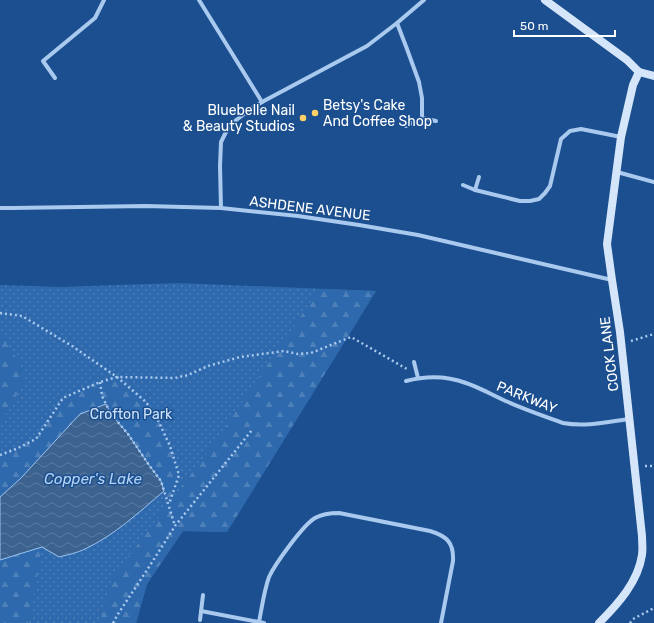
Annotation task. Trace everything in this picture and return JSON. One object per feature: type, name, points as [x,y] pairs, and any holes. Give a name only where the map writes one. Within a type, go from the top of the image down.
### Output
[{"type":"main road","points":[[545,0],[627,60],[639,72],[654,76]]},
{"type":"main road","name":"COCK LANE","points":[[599,623],[614,609],[627,592],[637,573],[642,555],[642,536],[621,345],[608,244],[621,137],[633,85],[639,72]]},
{"type":"street","points":[[55,78],[42,61],[95,18],[104,0]]},
{"type":"street","points":[[199,0],[262,102]]},
{"type":"street","points":[[221,208],[221,142],[227,130],[235,121],[262,102],[367,46],[424,0]]},
{"type":"street","points":[[397,23],[418,82],[422,98],[422,118]]},
{"type":"street","points":[[406,126],[422,118],[436,121]]},
{"type":"street","points":[[463,185],[475,190],[520,201],[539,199],[550,186],[561,139],[570,131],[581,128],[621,137]]},
{"type":"street","points":[[616,172],[654,182]]},
{"type":"street","points":[[475,190],[479,177]]},
{"type":"street","name":"ASHDENE AVENUE","points":[[0,208],[146,206],[221,208],[298,216],[418,235],[612,280]]},
{"type":"street","points":[[414,362],[418,378]]},
{"type":"street","name":"PARKWAY","points":[[406,381],[418,378],[453,379],[467,383],[509,403],[563,424],[583,425],[629,419]]},
{"type":"street","points":[[201,611],[262,623],[267,584],[275,565],[306,525],[315,518],[326,514],[339,513],[430,531],[445,537],[452,548],[453,561],[441,623]]},
{"type":"street","points":[[200,620],[203,595]]},
{"type":"path","points":[[0,313],[22,316],[72,346],[117,377],[146,402],[157,418],[170,446],[179,475],[169,504]]},
{"type":"path","points":[[621,345],[654,334]]},
{"type":"path","points":[[0,455],[16,449],[36,438],[63,398],[100,382],[117,377],[175,378],[188,376],[208,366],[240,357],[284,351],[298,354],[311,353],[351,337],[405,367],[418,378]]},
{"type":"path","points":[[100,382],[102,396],[111,414],[128,434],[161,481],[175,526]]},
{"type":"path","points":[[113,623],[175,526],[252,430]]},
{"type":"path","points":[[630,623],[633,619],[654,608]]},
{"type":"green space","name":"Crofton Park","points":[[178,283],[376,291],[227,532],[183,531],[147,584],[136,623],[0,623],[0,285],[61,287]]},
{"type":"green space","points":[[319,289],[376,291],[227,532],[183,531],[147,584],[136,623],[99,623],[114,575],[169,504],[161,481],[128,434],[111,414],[106,404],[80,414],[21,478],[0,497],[0,455],[36,439],[63,398],[100,382],[117,377],[146,402],[157,418],[170,446],[179,475],[170,503],[224,429]]},
{"type":"green space","points":[[0,334],[20,363],[24,382],[0,424]]},
{"type":"green space","points":[[42,546],[29,623],[0,623],[0,560]]},
{"type":"water","name":"Copper's Lake","points":[[106,404],[111,414],[128,434],[161,481],[164,491],[117,530],[82,550],[59,557],[42,547],[0,560],[0,497],[21,478],[80,414]]},
{"type":"place","name":"Betsy's Cake And Coffee Shop","points":[[315,113]]},
{"type":"place","name":"Bluebelle Nail & Beauty Studios","points":[[303,118]]}]
